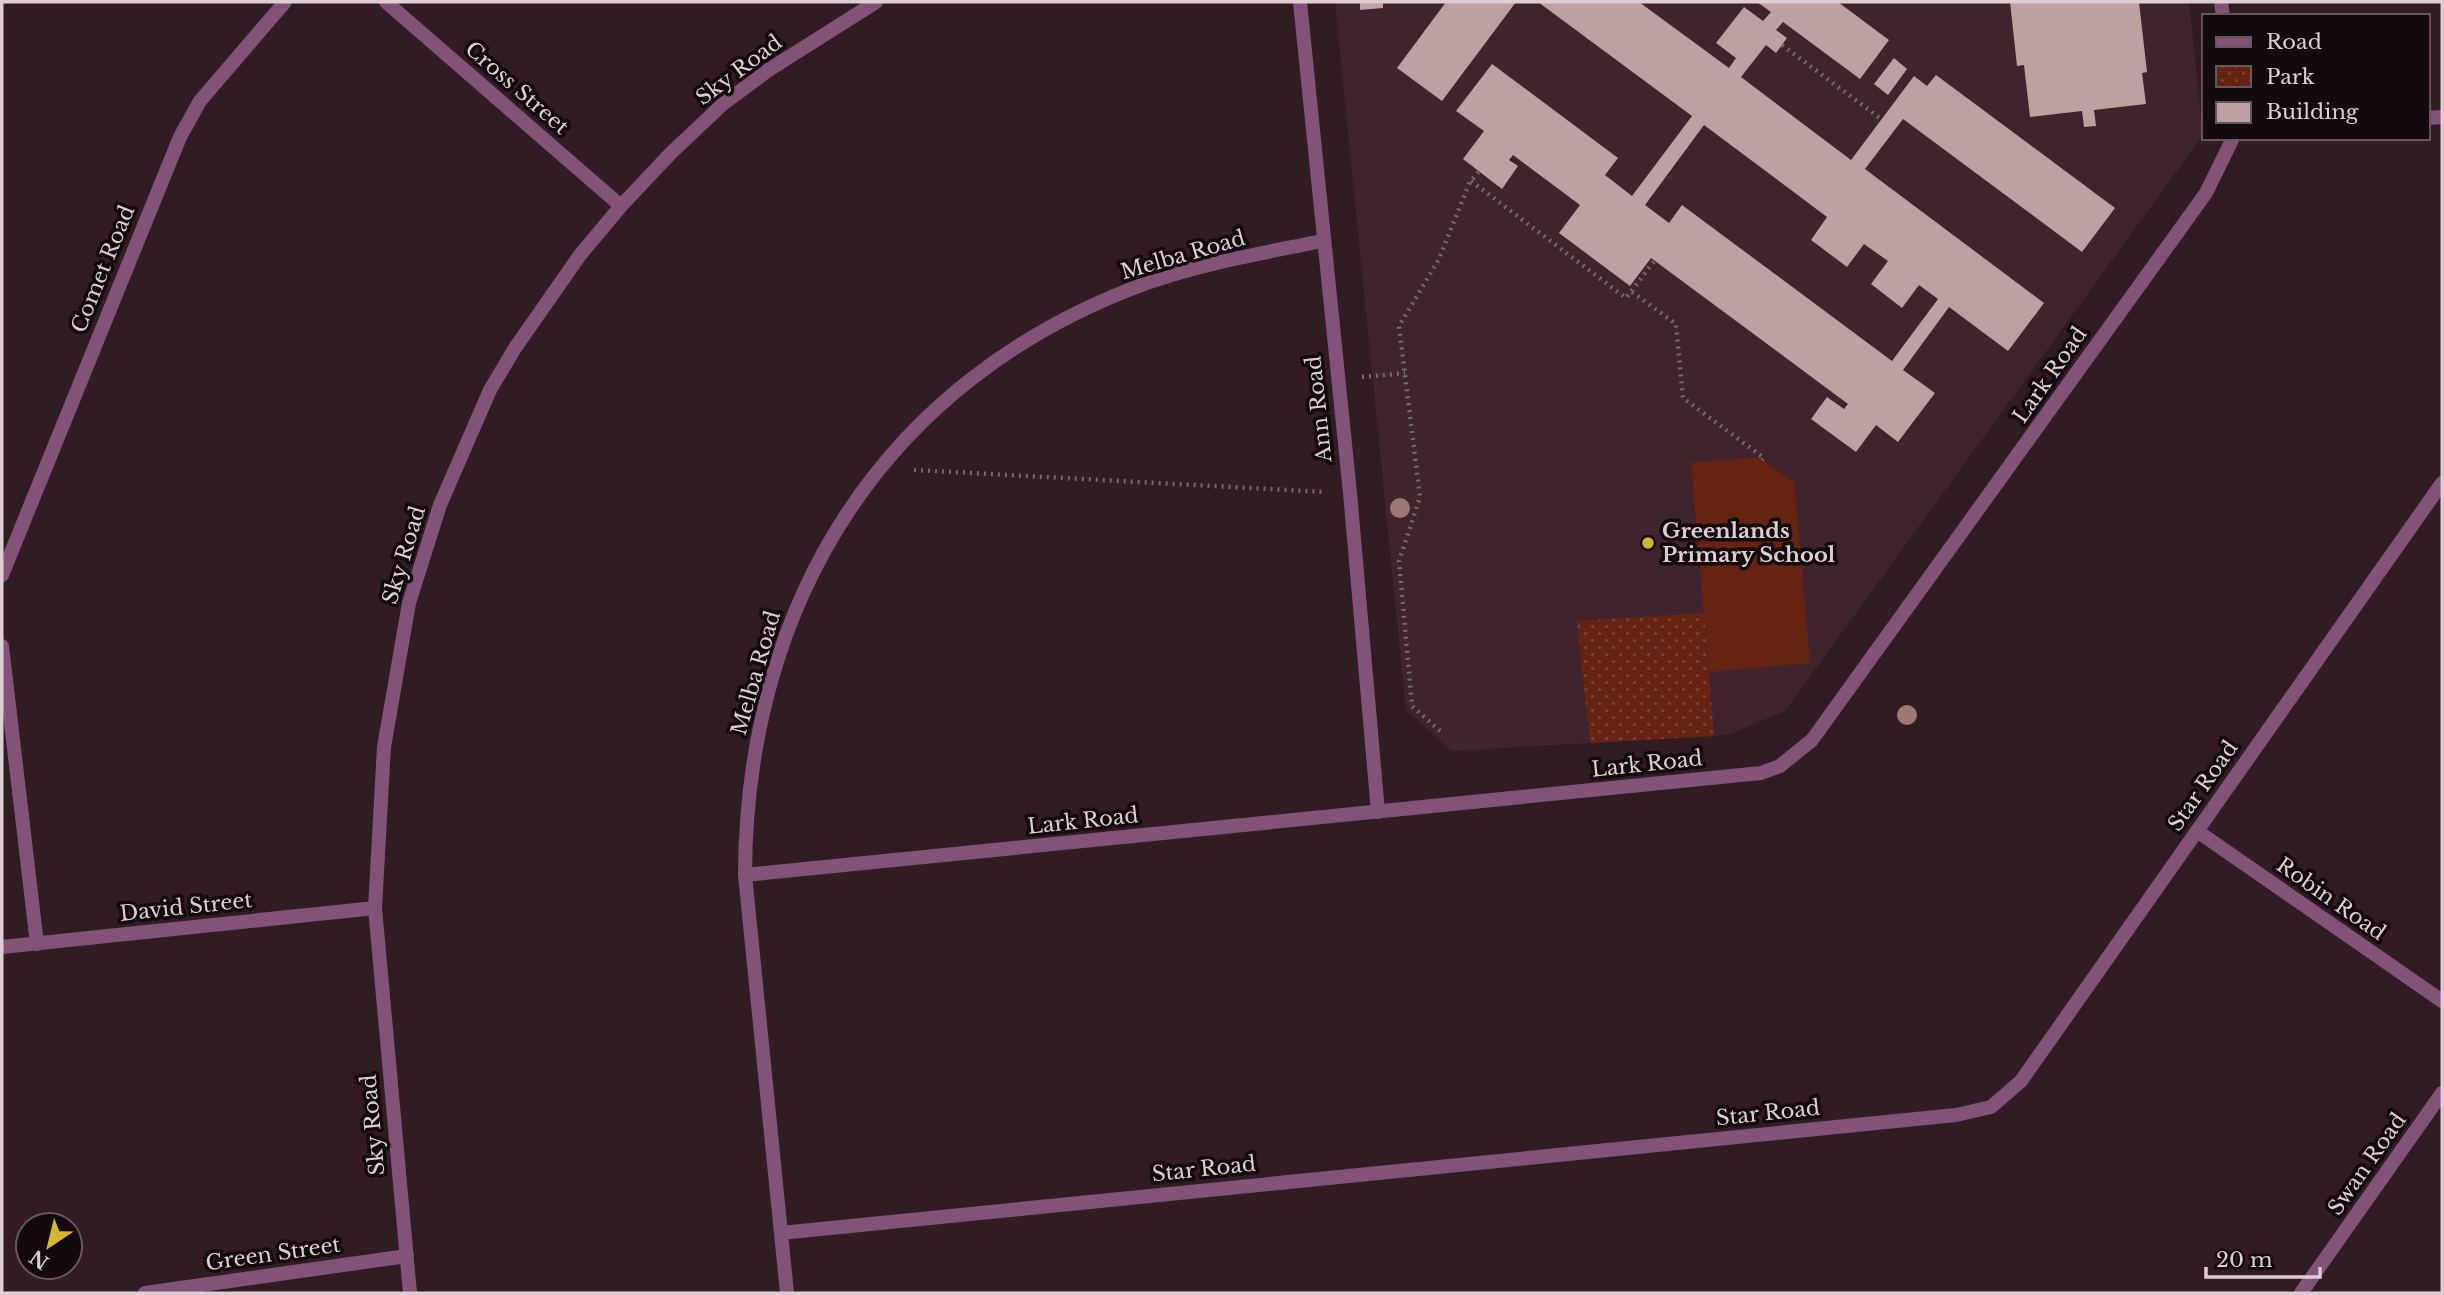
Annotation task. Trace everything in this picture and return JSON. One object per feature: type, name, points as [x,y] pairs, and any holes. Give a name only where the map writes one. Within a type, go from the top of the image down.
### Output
[{"type":"street","name":"Comet Road","points":[[2,575],[180,137],[200,101],[285,2]]},
{"type":"street","name":"Cross Street","points":[[386,2],[621,206]]},
{"type":"street","name":"Sky Road","points":[[410,1293],[375,908],[384,747],[409,603],[440,505],[490,390],[515,348],[580,255],[621,206],[671,153],[724,103],[770,69],[876,2]]},
{"type":"street","name":"Ann Road","points":[[1300,2],[1322,241],[1350,493],[1378,812]]},
{"type":"street","name":"Lark Road","points":[[745,875],[1761,774],[1798,754],[1829,718],[2206,193],[2232,140]]},
{"type":"street","name":"Melba Road","points":[[787,1293],[745,875],[745,821],[764,703],[780,647],[806,585],[842,521],[878,468],[941,403],[980,372],[1088,308],[1148,283],[1195,269],[1322,241]]},
{"type":"street","name":"Star Road","points":[[781,1233],[1974,1113],[1991,1107],[2007,1096],[2021,1081],[2442,483]]},
{"type":"street","points":[[2,646],[37,944]]},
{"type":"street","name":"Robin Road","points":[[2197,831],[2442,1001]]},
{"type":"street","name":"David Street","points":[[2,947],[375,908]]},
{"type":"street","name":"Swan Road","points":[[2301,1293],[2442,1094]]},
{"type":"street","name":"Green Street","points":[[145,1293],[407,1256]]},
{"type":"path","points":[[1782,45],[1881,119]]},
{"type":"path","points":[[1440,731],[1412,706],[1399,561],[1420,497],[1399,326],[1439,258],[1471,181],[1479,171]]},
{"type":"path","points":[[1471,181],[1626,298],[1655,260]]},
{"type":"path","points":[[1632,292],[1676,324],[1683,398],[1764,458],[1762,460]]},
{"type":"path","points":[[1337,381],[1405,373]]},
{"type":"path","points":[[878,468],[1350,493]]},
{"type":"shaded area","name":"Greenlands Primary School","points":[[1335,2],[2189,2],[2202,136],[1785,711],[1728,735],[1452,751],[1406,710]]},
{"type":"green space","points":[[1758,457],[1794,482],[1810,663],[1709,672],[1691,463]]},
{"type":"green space","points":[[1704,613],[1714,736],[1590,743],[1577,621]]},
{"type":"building","points":[[1360,2],[1383,2],[1383,8],[1360,10]]},
{"type":"building","points":[[1446,2],[1516,2],[1442,101],[1397,68]]},
{"type":"building","points":[[1538,2],[1639,2],[1729,68],[1736,58],[1716,43],[1744,7],[1763,21],[1771,12],[1757,2],[1838,2],[1889,40],[1860,79],[1783,22],[1776,30],[1787,38],[1776,53],[1766,45],[1741,77],[1851,160],[1914,76],[1927,86],[1936,75],[2115,208],[2082,252],[1903,119],[1865,169],[2044,303],[2008,351],[1949,307],[1903,370],[1935,393],[1898,442],[1876,425],[1856,452],[1811,419],[1827,397],[1844,409],[1848,404],[1651,258],[1630,286],[1559,233],[1580,205],[1513,155],[1509,160],[1518,166],[1502,189],[1463,159],[1484,131],[1456,111],[1492,64],[1618,158],[1605,175],[1632,196],[1692,116]],"holes":[[[1704,125],[1827,217],[1811,240],[1847,267],[1864,244],[1888,261],[1871,284],[1902,308],[1919,285],[1938,299],[1892,361],[1682,205],[1669,223],[1645,205]]]},
{"type":"building","points":[[2010,2],[2139,2],[2147,72],[2142,73],[2146,104],[2094,110],[2096,126],[2084,127],[2082,111],[2030,117],[2024,65],[2017,66]]},
{"type":"building","points":[[1894,58],[1907,69],[1888,95],[1874,84]]},
{"type":"place","name":"Greenlands Primary School","points":[[1648,543]]}]
